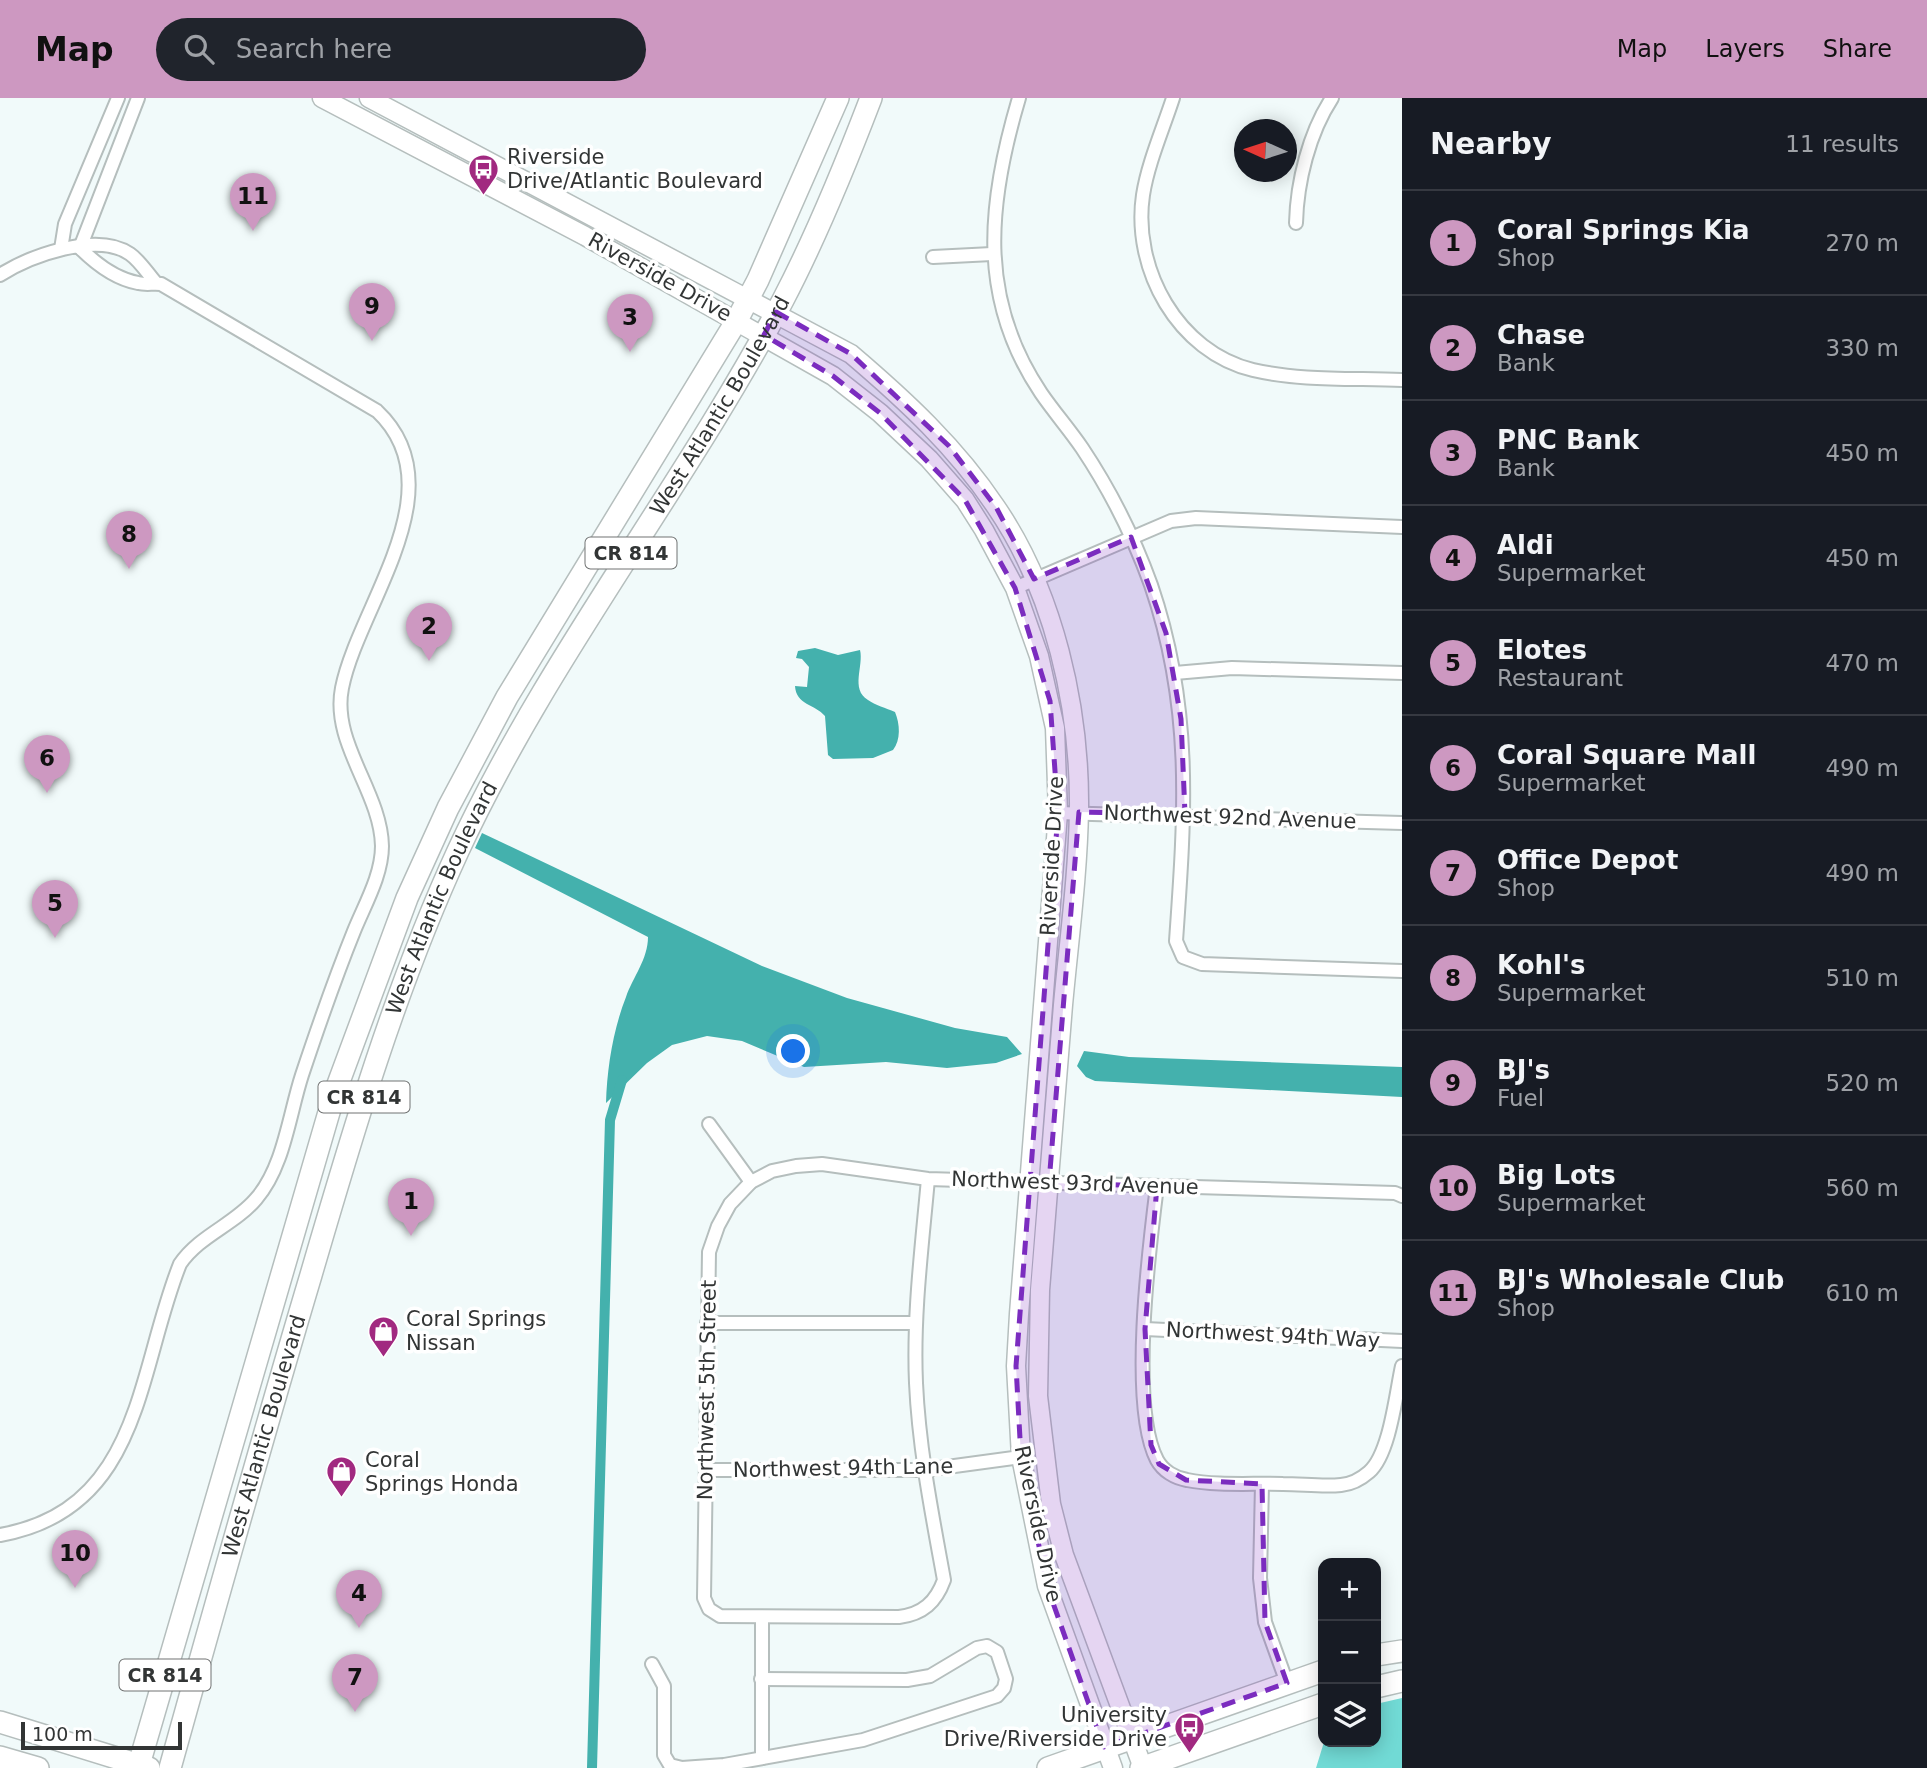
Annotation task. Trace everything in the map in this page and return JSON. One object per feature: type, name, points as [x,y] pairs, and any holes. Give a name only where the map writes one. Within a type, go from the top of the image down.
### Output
[{"type":"main road","name":"West Atlantic Boulevard","points":[[142,1767],[334,1096],[374,981],[447,808],[540,640],[649,467],[737,320],[838,98]]},
{"type":"main road","name":"West Atlantic Boulevard","points":[[170,1768],[254,1465],[371,1073],[408,970],[458,851],[528,715],[656,513],[764,335],[852,150],[871,98]]},
{"type":"main road","points":[[1381,1654],[1402,1651]]},
{"type":"main road","points":[[1048,1768],[1318,1673]]},
{"type":"main road","points":[[1381,1687],[1402,1681]]},
{"type":"main road","points":[[1142,1768],[1318,1706]]},
{"type":"main road","points":[[0,1722],[142,1767]]},
{"type":"main road","points":[[0,1757],[38,1768]]},
{"type":"street","points":[[61,249],[65,224],[118,98]]},
{"type":"street","points":[[79,248],[138,98]]},
{"type":"street","name":"Riverside Drive","points":[[322,98],[737,320],[833,376],[880,413],[929,459],[965,500],[1016,588],[1039,656],[1050,701],[1055,729],[1058,813],[1016,1366],[1021,1457],[1047,1586],[1113,1768]]},
{"type":"street","name":"Riverside Drive","points":[[369,98],[851,354],[906,400],[950,446],[996,507],[1034,579],[1062,662],[1076,751],[1079,812],[1037,1349],[1043,1451],[1051,1504],[1064,1555],[1142,1768]]},
{"type":"street","points":[[1019,98],[1000,166],[993,216],[992,254],[1004,311],[1018,350],[1040,391],[1082,448],[1130,537],[1150,583],[1175,673],[1185,765],[1185,814],[1176,941],[1183,957],[1202,964],[1402,971]]},
{"type":"street","points":[[1172,98],[1143,194],[1142,229],[1147,261],[1156,285],[1180,323],[1197,341],[1223,359],[1251,369],[1279,374],[1402,380]]},
{"type":"street","points":[[1296,223],[1297,196],[1313,137],[1332,98]]},
{"type":"street","points":[[0,275],[22,261],[61,249],[104,245],[130,254],[156,283],[377,411],[400,442],[407,475],[402,531],[341,691],[344,725],[379,824],[381,861],[323,1013],[269,1180],[257,1199],[196,1245],[180,1264],[140,1399],[119,1452],[107,1471],[72,1505],[37,1524],[0,1535]]},
{"type":"street","points":[[79,248],[95,263],[116,274],[139,284],[156,283]]},
{"type":"street","points":[[933,257],[992,254]]},
{"type":"street","points":[[1016,588],[1171,521],[1196,518],[1402,527]]},
{"type":"street","points":[[1175,673],[1232,668],[1402,673]]},
{"type":"street","name":"Northwest 92nd Avenue","points":[[1058,813],[1185,814],[1402,823]]},
{"type":"street","points":[[709,1124],[751,1182]]},
{"type":"street","name":"Northwest 93rd Avenue","points":[[751,1182],[772,1171],[822,1164],[928,1178],[1395,1193],[1402,1196]]},
{"type":"street","points":[[762,1758],[762,1617],[915,1615],[930,1605],[944,1580],[925,1470],[916,1379],[916,1323],[928,1178]]},
{"type":"street","name":"Northwest 5th Street","points":[[751,1182],[730,1204],[718,1226],[709,1252],[704,1598],[709,1608],[720,1616],[762,1617]]},
{"type":"street","points":[[1157,1185],[1147,1265],[1147,1422],[1151,1445],[1159,1464],[1171,1475],[1186,1480],[1262,1484],[1342,1485],[1359,1480],[1373,1469],[1381,1455],[1402,1366]]},
{"type":"street","points":[[707,1323],[916,1323]]},
{"type":"street","name":"Northwest 94th Way","points":[[1145,1329],[1402,1341]]},
{"type":"street","name":"Northwest 94th Lane","points":[[706,1470],[925,1470],[1021,1457]]},
{"type":"street","points":[[1262,1484],[1260,1578],[1265,1622],[1287,1683]]},
{"type":"street","points":[[652,1664],[664,1686],[664,1755],[670,1765],[682,1768],[724,1765],[863,1740],[997,1696],[1004,1688],[1006,1679],[997,1652],[987,1646],[977,1648],[930,1676],[907,1680],[761,1679]]},
{"type":"highlighted area","points":[[776,312],[851,354],[949,446],[996,507],[1034,579],[1131,537],[1166,633],[1181,719],[1185,814],[1079,812],[1049,1183],[1157,1186],[1145,1329],[1151,1445],[1159,1464],[1186,1480],[1262,1484],[1265,1622],[1287,1683],[1104,1747],[1047,1586],[1021,1457],[1016,1366],[1058,813],[1050,701],[1015,588],[965,500],[880,413],[833,376],[764,335]]},
{"type":"shaded area","points":[[815,648],[838,655],[860,650],[860,690],[868,700],[895,712],[897,717],[898,737],[893,750],[873,758],[833,759],[828,755],[825,716],[802,701],[795,686],[807,687],[809,667],[802,659],[796,658],[798,651]]},
{"type":"shaded area","points":[[482,833],[762,966],[847,998],[955,1028],[1007,1037],[1022,1054],[996,1063],[947,1068],[886,1062],[804,1067],[742,1041],[707,1036],[672,1045],[647,1063],[606,1103],[614,1036],[621,1010],[643,960],[648,937],[475,848]]},
{"type":"shaded area","points":[[1084,1051],[1129,1057],[1402,1067],[1402,1097],[1095,1081],[1086,1077],[1077,1066]]},
{"type":"shaded area","points":[[1402,1698],[1402,1768],[1316,1768],[1322,1747],[1381,1747],[1381,1703]]},
{"type":"waterway","points":[[592,1768],[610,1120],[622,1080]]},
{"type":"place","name":"Riverside Drive/Atlantic Boulevard","points":[[484,196]]},
{"type":"place","name":"BJ's Wholesale Club","points":[[253,231]]},
{"type":"place","name":"BJ's","points":[[372,341]]},
{"type":"place","name":"PNC Bank","points":[[630,352]]},
{"type":"place","name":"Kohl's","points":[[129,569]]},
{"type":"place","name":"Chase","points":[[429,661]]},
{"type":"place","name":"Coral Square Mall","points":[[47,793]]},
{"type":"place","name":"Elotes","points":[[55,938]]},
{"type":"place","name":"Coral Springs Kia","points":[[411,1236]]},
{"type":"place","name":"Coral Springs Nissan","points":[[383,1358]]},
{"type":"place","name":"Coral Springs Honda","points":[[342,1499]]},
{"type":"place","name":"Big Lots","points":[[75,1588]]},
{"type":"place","name":"Aldi","points":[[359,1628]]},
{"type":"place","name":"Office Depot","points":[[355,1712]]},
{"type":"place","name":"University Drive/Riverside Drive","points":[[1190,1754]]}]
